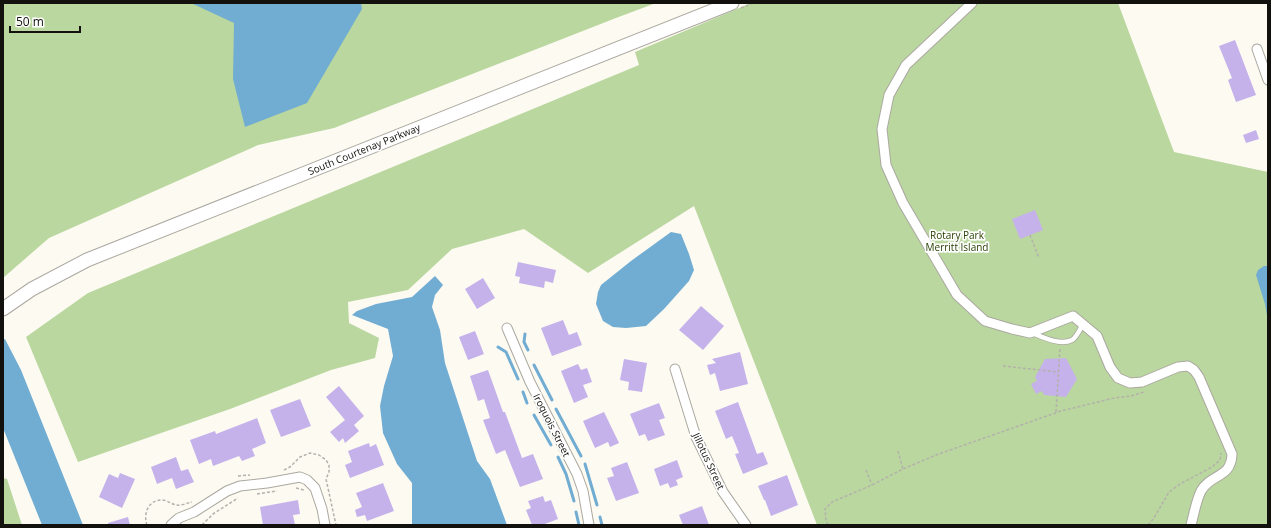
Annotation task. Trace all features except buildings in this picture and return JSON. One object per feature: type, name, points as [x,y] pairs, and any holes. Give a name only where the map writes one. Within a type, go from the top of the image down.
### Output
[{"type":"main road","name":"South Courtenay Parkway","points":[[3,309],[32,289],[87,260],[732,3]]},
{"type":"street","points":[[972,3],[906,65],[889,95],[882,129],[886,165],[903,203],[957,295],[985,321],[1030,333],[1073,316],[1097,336],[1110,367],[1118,378],[1130,383],[1142,382],[1178,367],[1188,366],[1194,370],[1199,377],[1232,454],[1232,462],[1227,470],[1206,484],[1201,492],[1191,525]]},
{"type":"street","points":[[1257,49],[1268,80]]},
{"type":"street","name":"Iroquois Street","points":[[507,328],[530,382],[577,474],[583,491],[589,525]]},
{"type":"street","name":"Jillotus Street","points":[[675,369],[696,437],[723,492],[746,525]]},
{"type":"street","points":[[171,525],[179,518],[194,512],[228,491],[240,486],[300,477],[308,480],[315,488],[322,509],[325,525]]},
{"type":"lane","points":[[1030,333],[1060,342],[1072,340],[1083,324]]},
{"type":"path","points":[[1030,235],[1039,258]]},
{"type":"path","points":[[1056,413],[1060,342]]},
{"type":"path","points":[[1003,366],[1058,372]]},
{"type":"path","points":[[828,525],[825,509],[832,502],[936,455],[1056,413],[1087,404],[1131,396],[1144,391]]},
{"type":"path","points":[[898,451],[903,469]]},
{"type":"path","points":[[1148,525],[1154,518],[1169,492],[1180,484],[1212,467],[1220,460],[1222,451]]},
{"type":"path","points":[[866,470],[872,485]]},
{"type":"path","points":[[295,488],[307,492]]},
{"type":"path","points":[[254,494],[266,494],[282,490]]},
{"type":"path","points":[[202,525],[213,514],[243,495]]},
{"type":"green space","points":[[3,3],[656,3],[334,128],[258,145],[49,238],[3,278]]},
{"type":"green space","name":"Rotary Park Merritt Island","points":[[751,3],[1118,3],[1174,152],[1268,172],[1268,525],[817,525],[694,206],[588,273],[524,229],[452,249],[408,290],[348,302],[349,323],[379,338],[375,358],[331,370],[230,409],[78,462],[26,337],[88,293],[639,65],[635,52]]},
{"type":"green space","points":[[3,478],[7,479],[22,525],[3,525]]},
{"type":"water","points":[[191,3],[361,3],[362,9],[307,103],[245,127],[233,79],[234,23]]},
{"type":"water","points":[[671,232],[681,234],[689,254],[694,270],[689,281],[664,309],[646,326],[626,328],[613,327],[603,321],[596,304],[601,285]]},
{"type":"water","points":[[1264,266],[1268,266],[1268,321],[1265,304],[1256,275],[1258,270]]},
{"type":"water","points":[[435,276],[443,285],[435,295],[432,307],[440,330],[445,363],[477,461],[490,479],[507,525],[412,525],[412,483],[397,464],[383,433],[380,406],[393,356],[388,329],[352,315],[357,311],[376,304],[412,297]]},
{"type":"water","points":[[5,339],[21,370],[83,525],[42,525],[3,428],[3,340]]},
{"type":"waterway","points":[[525,334],[524,342],[528,350]]},
{"type":"waterway","points":[[498,347],[506,352],[518,379]]},
{"type":"waterway","points":[[534,365],[552,400]]},
{"type":"waterway","points":[[523,392],[527,403]]},
{"type":"waterway","points":[[556,409],[581,456]]},
{"type":"waterway","points":[[534,415],[551,445]]},
{"type":"waterway","points":[[558,457],[566,474],[574,501]]},
{"type":"waterway","points":[[585,464],[597,505]]},
{"type":"waterway","points":[[576,512],[579,525]]},
{"type":"waterway","points":[[600,517],[602,525]]}]
